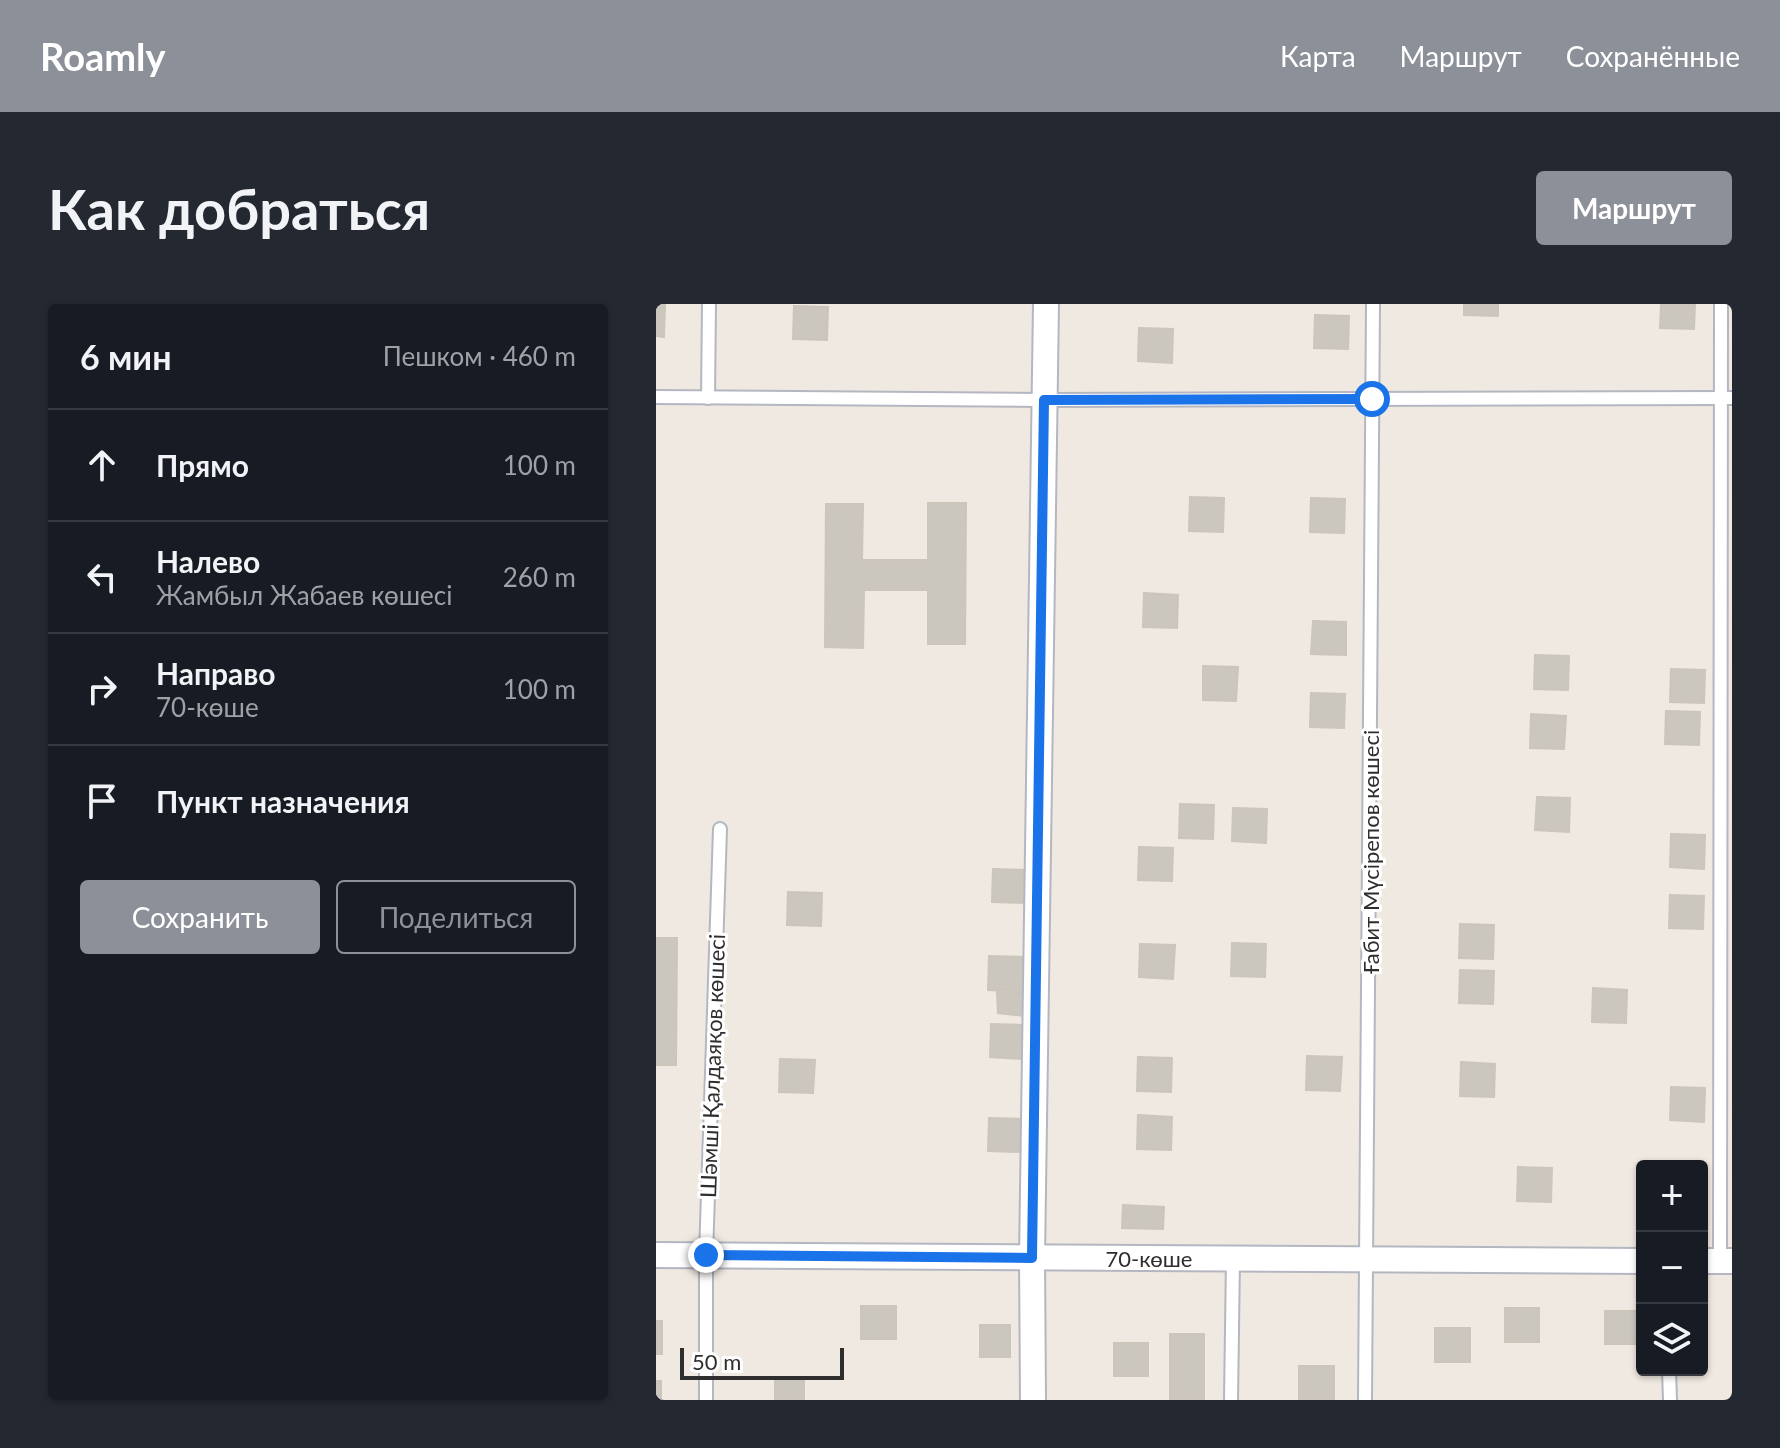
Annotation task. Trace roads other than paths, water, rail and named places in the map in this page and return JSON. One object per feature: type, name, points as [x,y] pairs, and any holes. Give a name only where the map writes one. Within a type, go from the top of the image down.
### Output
[{"type":"street","points":[[1033,1400],[1032,1258],[1046,304]]},
{"type":"street","name":"70-көше","points":[[656,1255],[1636,1261]]},
{"type":"lane","points":[[708,398],[709,304]]},
{"type":"lane","name":"Ғабит Мүсірепов көшесі","points":[[1365,1400],[1373,304]]},
{"type":"lane","points":[[1718,1261],[1726,398],[1721,304]]},
{"type":"lane","points":[[656,397],[1044,400],[1726,398]]},
{"type":"lane","name":"Шәмші Қалдаяқов көшесі","points":[[706,1400],[706,1255],[720,829]]},
{"type":"lane","points":[[1231,1400],[1233,1259]]},
{"type":"lane","points":[[1669,1376],[1670,1400]]}]
